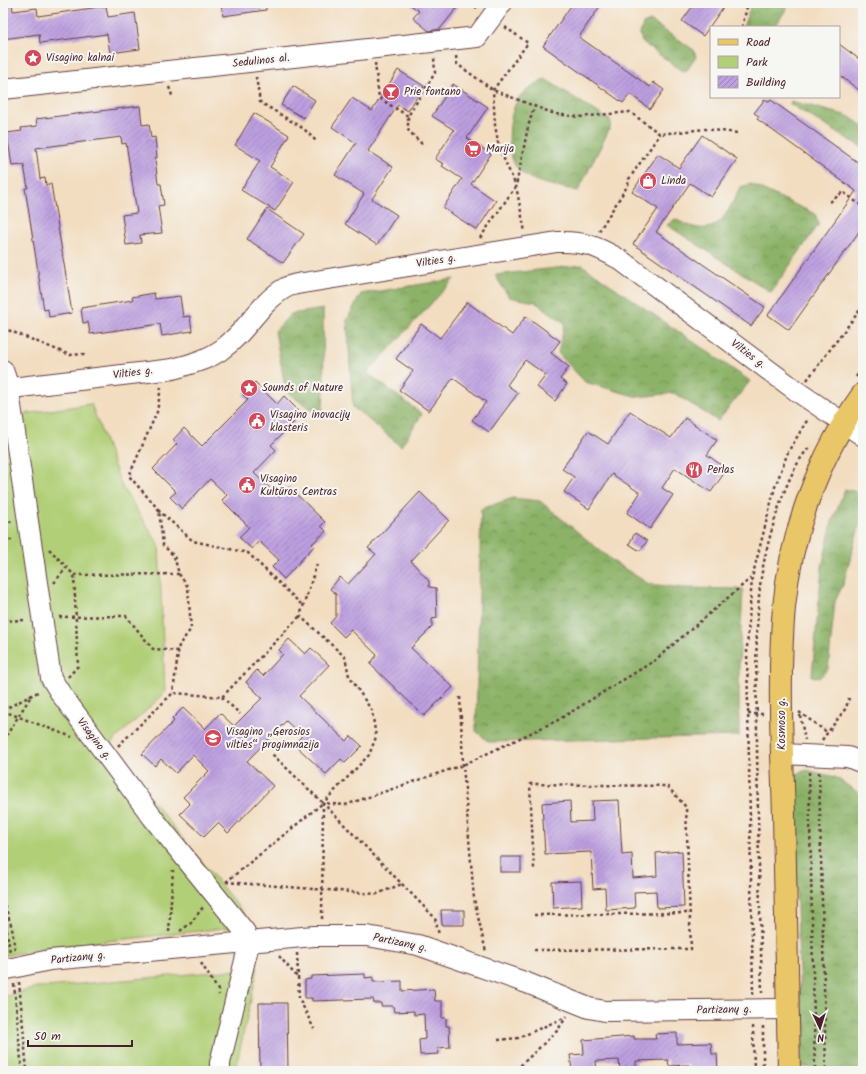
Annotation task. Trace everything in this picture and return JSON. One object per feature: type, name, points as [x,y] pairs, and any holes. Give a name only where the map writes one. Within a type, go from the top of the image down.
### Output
[{"type":"main road","name":"Kosmoso g.","points":[[789,1071],[782,754],[782,635],[788,579],[797,535],[805,510],[817,477],[856,408]]},
{"type":"street","name":"Sedulinos al.","points":[[3,89],[477,37],[497,10]]},
{"type":"street","name":"Vilties g.","points":[[5,382],[173,369],[200,362],[222,350],[237,337],[270,300],[286,288],[323,279],[467,256],[557,242],[576,242],[591,244],[619,259],[832,416],[856,408],[863,436]]},
{"type":"street","name":"Visagino g.","points":[[5,382],[51,678],[61,694],[153,818],[174,843],[220,887],[245,932],[256,941]]},
{"type":"street","points":[[782,754],[816,751],[848,757],[863,763]]},
{"type":"street","name":"Partizanų g.","points":[[8,969],[50,960],[256,941],[322,936],[367,936],[418,945],[490,970],[571,1010],[589,1008],[616,1012],[788,1009]]},
{"type":"street","points":[[220,1071],[220,1063],[247,952],[256,941]]},
{"type":"path","points":[[470,3],[497,10],[528,43],[493,90],[495,125],[499,148],[516,186],[522,209],[527,247]]},
{"type":"path","points":[[742,26],[748,3]]},
{"type":"path","points":[[453,40],[457,64],[493,90],[555,114],[579,117],[630,112],[660,134],[705,129],[737,133]]},
{"type":"path","points":[[422,144],[408,130],[408,116],[435,74],[433,42]]},
{"type":"path","points":[[373,49],[379,98],[408,116]]},
{"type":"path","points":[[254,62],[260,102],[304,129],[316,142]]},
{"type":"path","points":[[467,256],[516,186],[528,127],[534,107]]},
{"type":"path","points":[[591,244],[628,185],[629,179],[660,134]]},
{"type":"path","points":[[830,202],[843,192],[863,207]]},
{"type":"path","points":[[798,392],[863,306]]},
{"type":"path","points":[[3,328],[70,356],[85,354]]},
{"type":"path","points":[[153,386],[161,385],[157,412],[129,476],[157,508],[193,541],[248,553],[303,607]]},
{"type":"path","points":[[802,414],[814,422]]},
{"type":"path","points":[[754,1071],[748,648],[752,578],[775,487],[788,452],[808,418]]},
{"type":"path","points":[[108,756],[173,693],[179,645],[191,629],[188,587],[179,574],[174,556],[163,544],[159,510],[157,508]]},
{"type":"path","points":[[3,540],[30,541],[48,549],[74,575],[179,574]]},
{"type":"path","points":[[222,697],[300,616],[316,564]]},
{"type":"path","points":[[322,803],[345,805],[463,765],[558,720],[654,661],[752,578]]},
{"type":"path","points":[[3,621],[76,616],[126,616],[153,649],[178,651]]},
{"type":"path","points":[[180,931],[190,924],[220,887],[322,803],[369,755],[376,737],[372,711],[349,676],[345,657],[300,616]]},
{"type":"path","points":[[173,693],[222,697],[240,714]]},
{"type":"path","points":[[3,740],[32,696]]},
{"type":"path","points":[[460,697],[463,765],[474,899],[490,970]]},
{"type":"path","points":[[815,1071],[816,751],[827,732],[846,708],[848,698]]},
{"type":"path","points":[[800,706],[806,743],[816,751],[826,1071]]},
{"type":"path","points":[[3,711],[74,737]]},
{"type":"path","points":[[800,712],[827,732]]},
{"type":"path","points":[[272,754],[435,918],[443,954]]},
{"type":"path","points":[[534,869],[530,784],[667,786],[686,806],[692,949],[534,950]]},
{"type":"path","points":[[322,803],[322,936]]},
{"type":"path","points":[[169,949],[174,843]]},
{"type":"path","points":[[220,887],[321,890],[377,894],[402,884]]},
{"type":"path","points":[[534,915],[690,913]]},
{"type":"path","points":[[3,919],[6,924],[8,969],[22,1071]]},
{"type":"path","points":[[296,938],[300,998],[314,1029]]},
{"type":"path","points":[[256,941],[298,978]]},
{"type":"path","points":[[191,947],[218,990],[219,998]]},
{"type":"path","points":[[498,1040],[518,1038],[571,1010]]},
{"type":"path","points":[[520,1071],[520,1066],[557,1031],[571,1010]]},
{"type":"green space","points":[[752,3],[795,3],[788,6],[776,26],[743,26]]},
{"type":"green space","points":[[650,21],[694,50],[696,57],[687,70],[682,71],[642,42],[640,34],[643,24]]},
{"type":"green space","points":[[545,79],[611,121],[610,128],[578,191],[546,184],[530,178],[518,169],[511,153],[509,143],[511,120],[517,100],[527,90]]},
{"type":"green space","points":[[791,101],[848,116],[863,126],[863,148],[790,104]]},
{"type":"green space","points":[[751,184],[815,214],[819,224],[771,292],[667,225],[675,219],[700,228],[709,228],[723,218],[740,187]]},
{"type":"green space","points":[[582,265],[750,381],[718,421],[674,393],[638,397],[585,382],[558,353],[565,323],[535,302],[509,297],[495,275]]},
{"type":"green space","points":[[454,279],[367,373],[422,414],[401,446],[353,407],[347,320],[361,294]]},
{"type":"green space","points":[[323,309],[324,391],[322,417],[286,392],[275,331],[291,314]]},
{"type":"green space","points":[[91,404],[122,487],[159,545],[165,693],[108,746],[253,925],[44,948],[3,956],[3,417]]},
{"type":"green space","points":[[845,489],[856,492],[863,501],[861,519],[843,585],[835,601],[828,669],[819,678],[812,676],[822,567],[832,522]]},
{"type":"green space","points":[[513,498],[540,501],[614,562],[649,584],[684,588],[743,589],[739,664],[739,736],[489,742],[476,731],[481,509]]},
{"type":"green space","points":[[807,770],[835,777],[863,796],[863,1071],[802,1067],[793,775]]},
{"type":"green space","points":[[258,968],[235,1071],[3,1071],[3,997],[35,988]]},
{"type":"building","points":[[3,3],[12,3],[13,11],[37,8],[38,16],[106,6],[108,17],[135,13],[140,49],[110,53],[107,34],[40,43],[39,34],[3,39]]},
{"type":"building","points":[[221,3],[266,3],[266,10],[223,16]]},
{"type":"building","points":[[408,3],[461,3],[440,29],[429,31],[413,18],[419,11]]},
{"type":"building","points":[[573,3],[602,3],[579,37],[650,87],[653,82],[664,90],[650,109],[630,94],[623,103],[543,46]]},
{"type":"building","points":[[695,3],[726,3],[703,36],[682,21]]},
{"type":"building","points":[[840,45],[863,62],[863,93],[840,76]]},
{"type":"building","points":[[398,70],[424,86],[408,111],[398,105],[368,151],[393,167],[372,199],[397,215],[377,245],[345,224],[364,194],[335,175],[356,143],[332,127],[352,98],[372,111]]},
{"type":"building","points":[[453,84],[488,107],[467,138],[491,154],[471,184],[496,201],[477,230],[443,208],[462,179],[442,166],[444,164],[435,159],[454,130],[432,116]]},
{"type":"building","points":[[293,86],[315,100],[304,118],[281,105]]},
{"type":"building","points":[[765,99],[769,102],[771,100],[863,166],[863,226],[789,330],[768,315],[856,191],[757,119],[759,116],[754,113]]},
{"type":"building","points":[[140,106],[142,125],[149,124],[151,138],[155,137],[157,158],[155,158],[158,184],[161,184],[164,205],[158,206],[162,233],[140,235],[141,243],[126,245],[122,215],[137,213],[126,143],[122,144],[121,137],[36,148],[40,179],[45,178],[46,185],[51,184],[72,313],[49,317],[48,309],[44,310],[25,188],[28,188],[24,165],[12,166],[7,133],[22,131],[21,128],[37,126],[36,119]]},
{"type":"building","points":[[254,113],[289,135],[270,167],[294,182],[275,211],[241,190],[260,161],[235,145]]},
{"type":"building","points":[[702,135],[737,159],[711,197],[690,183],[656,232],[765,307],[751,326],[633,244],[658,209],[632,192],[658,154],[679,168]]},
{"type":"building","points":[[267,209],[304,234],[283,263],[247,239]]},
{"type":"building","points":[[154,293],[155,299],[180,296],[183,317],[190,316],[192,331],[162,336],[160,324],[90,334],[88,322],[83,323],[81,308],[133,300],[132,297]]},
{"type":"building","points":[[467,302],[512,335],[526,316],[560,341],[551,353],[569,367],[560,379],[567,384],[555,401],[537,387],[546,375],[525,360],[507,385],[518,393],[489,432],[472,420],[486,402],[453,378],[429,411],[399,390],[413,371],[396,359],[421,324],[440,338]]},
{"type":"building","points":[[255,382],[277,404],[284,396],[298,410],[291,417],[295,421],[271,445],[276,450],[254,473],[279,497],[289,487],[325,522],[321,526],[326,531],[312,544],[314,546],[284,579],[272,567],[279,560],[259,541],[252,549],[239,537],[249,527],[222,500],[227,495],[210,479],[182,509],[170,497],[176,492],[153,469],[177,444],[173,440],[184,428],[202,446],[248,400],[243,395]]},
{"type":"building","points":[[630,411],[671,438],[685,418],[717,440],[707,455],[727,469],[711,492],[675,468],[662,488],[673,495],[650,529],[627,513],[640,493],[612,474],[589,509],[564,492],[574,477],[562,469],[588,431],[608,444]]},
{"type":"building","points":[[420,492],[449,520],[411,561],[429,581],[429,587],[436,588],[437,618],[432,619],[432,627],[411,648],[453,687],[424,716],[370,664],[377,655],[351,630],[344,637],[330,623],[336,616],[336,594],[330,589],[340,577],[348,584],[376,554],[368,548]]},
{"type":"building","points":[[635,533],[647,541],[640,551],[629,544]]},
{"type":"building","name":"Visagino „Gerosios vilties“ progimnazija","points":[[289,639],[305,654],[311,648],[329,665],[299,696],[346,741],[351,736],[362,746],[345,763],[341,759],[326,774],[294,744],[302,736],[286,721],[247,761],[273,786],[228,833],[218,823],[204,837],[180,814],[190,804],[183,797],[209,771],[193,755],[176,773],[161,759],[155,766],[142,754],[174,721],[172,719],[183,708],[205,729],[220,713],[234,726],[262,698],[246,682],[257,670],[263,676],[283,654],[279,650]]},
{"type":"building","points":[[619,800],[622,855],[632,854],[633,878],[657,876],[656,853],[682,851],[684,907],[657,908],[656,891],[634,892],[635,908],[606,910],[605,888],[593,889],[591,852],[545,854],[542,803],[570,801],[571,822],[593,821],[592,801]]},
{"type":"building","points":[[500,857],[521,857],[521,872],[500,872]]},
{"type":"building","points":[[581,881],[582,906],[553,908],[552,882]]},
{"type":"building","points":[[441,910],[464,910],[464,925],[442,925]]},
{"type":"building","points":[[365,974],[365,978],[373,977],[373,982],[402,981],[402,991],[434,989],[435,1001],[442,1001],[442,1018],[446,1018],[446,1026],[449,1026],[450,1047],[438,1048],[439,1054],[420,1055],[419,1040],[425,1039],[424,1014],[414,1015],[414,1011],[394,1012],[393,1006],[381,1006],[381,1003],[374,1003],[373,999],[312,1001],[312,998],[305,998],[305,980],[311,979],[311,976]]},
{"type":"building","points":[[259,1003],[287,1003],[288,1071],[260,1071]]},
{"type":"building","points":[[677,1033],[677,1044],[711,1043],[712,1054],[717,1054],[718,1071],[702,1071],[702,1068],[689,1069],[689,1065],[669,1066],[668,1060],[636,1061],[636,1070],[620,1071],[619,1060],[596,1061],[597,1071],[572,1071],[570,1055],[584,1054],[583,1040],[634,1036],[634,1039],[656,1039],[655,1034]]},
{"type":"place","name":"Visagino kalnai","points":[[33,58]]},
{"type":"place","name":"Prie fontano","points":[[391,92]]},
{"type":"place","name":"Marija","points":[[473,149]]},
{"type":"place","name":"Linda","points":[[648,181]]},
{"type":"place","name":"Sounds of Nature","points":[[249,388]]},
{"type":"place","name":"Visagino inovacijų klasteris","points":[[257,421]]},
{"type":"place","name":"Perlas","points":[[694,470]]},
{"type":"place","name":"Visagino Kultūros Centras","points":[[247,485]]},
{"type":"place","name":"Visagino „Gerosios vilties“ progimnazija","points":[[213,738]]}]
